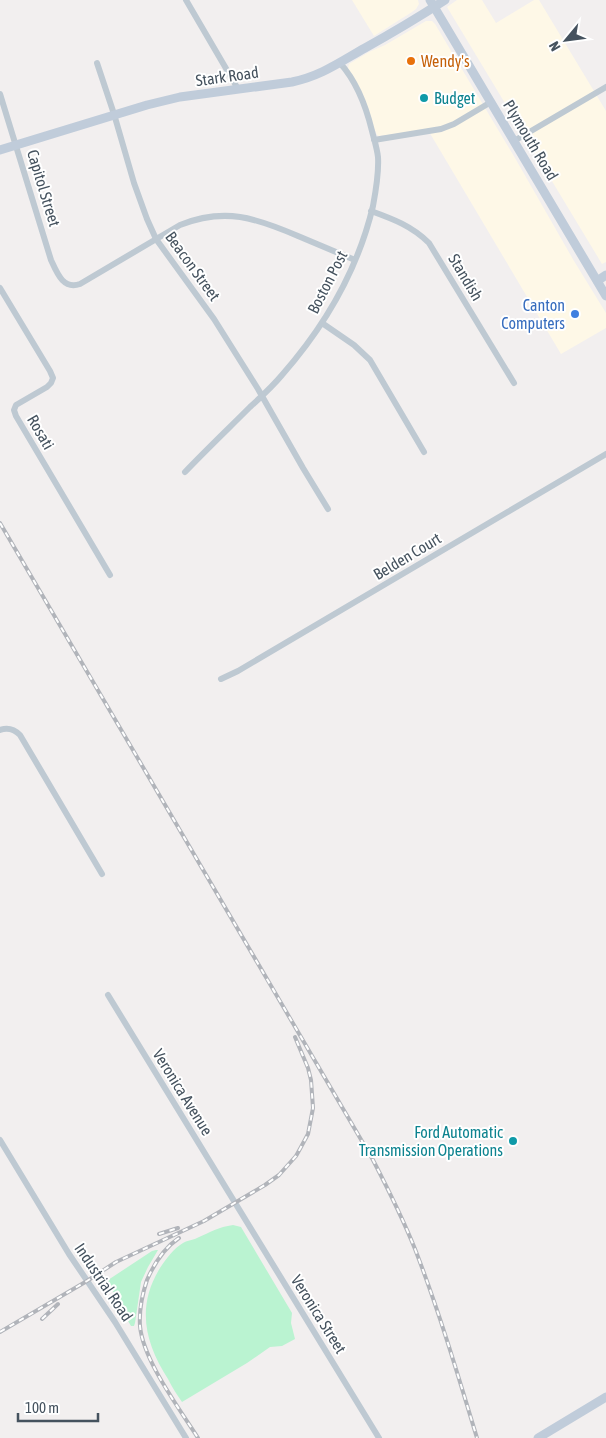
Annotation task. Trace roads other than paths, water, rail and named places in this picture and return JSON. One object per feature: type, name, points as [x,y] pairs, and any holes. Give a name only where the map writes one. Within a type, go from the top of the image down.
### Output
[{"type":"street","points":[[186,0],[238,89]]},
{"type":"street","name":"Stark Road","points":[[0,150],[114,114],[169,99],[302,80],[322,73],[340,63],[432,4],[445,0]]},
{"type":"street","name":"Plymouth Road","points":[[432,4],[606,296]]},
{"type":"street","name":"Beacon Street","points":[[97,63],[146,219],[156,239],[214,318],[328,509]]},
{"type":"street","name":"Boston Post","points":[[185,472],[281,377],[322,323],[340,293],[364,238],[377,180],[377,154],[363,99],[340,63]]},
{"type":"street","points":[[514,141],[606,87]]},
{"type":"street","name":"Capitol Street","points":[[0,94],[51,260],[61,279],[69,285],[76,286],[156,239]]},
{"type":"street","points":[[374,140],[440,129],[454,124],[492,102]]},
{"type":"street","name":"Standish","points":[[371,211],[408,226],[429,243],[514,383]]},
{"type":"street","points":[[156,239],[180,225],[196,219],[216,216],[239,217],[267,223],[355,260]]},
{"type":"street","points":[[597,281],[606,275]]},
{"type":"street","name":"Rosati","points":[[0,288],[53,378],[47,387],[16,405],[14,410],[16,416],[110,576]]},
{"type":"street","points":[[322,323],[354,345],[370,360],[424,452]]},
{"type":"street","name":"Belden Court","points":[[221,679],[238,671],[606,454]]},
{"type":"street","points":[[0,730],[4,728],[11,729],[20,735],[102,874]]},
{"type":"street","name":"Veronica Avenue","points":[[108,995],[235,1204]]},
{"type":"street","name":"Industrial Road","points":[[0,1140],[69,1254],[115,1322],[186,1438]]},
{"type":"street","name":"Veronica Street","points":[[235,1204],[379,1438]]},
{"type":"street","points":[[541,1437],[606,1398]]},
{"type":"railway","points":[[0,523],[373,1160],[390,1193],[424,1272],[477,1438]]},
{"type":"railway","points":[[0,1332],[116,1262],[204,1221],[279,1175],[296,1156],[308,1134],[313,1108],[308,1068],[295,1037]]},
{"type":"railway","points":[[159,1234],[178,1228]]},
{"type":"railway","points":[[179,1238],[160,1257],[147,1280],[141,1303],[140,1326],[148,1354],[155,1368],[198,1438]]},
{"type":"railway","points":[[42,1319],[58,1304]]},
{"type":"place","name":"Wendy's","points":[[411,61]]},
{"type":"place","name":"Budget","points":[[424,98]]},
{"type":"place","name":"Canton Computers","points":[[575,314]]},
{"type":"place","name":"Ford Automatic Transmission Operations","points":[[513,1141]]}]
